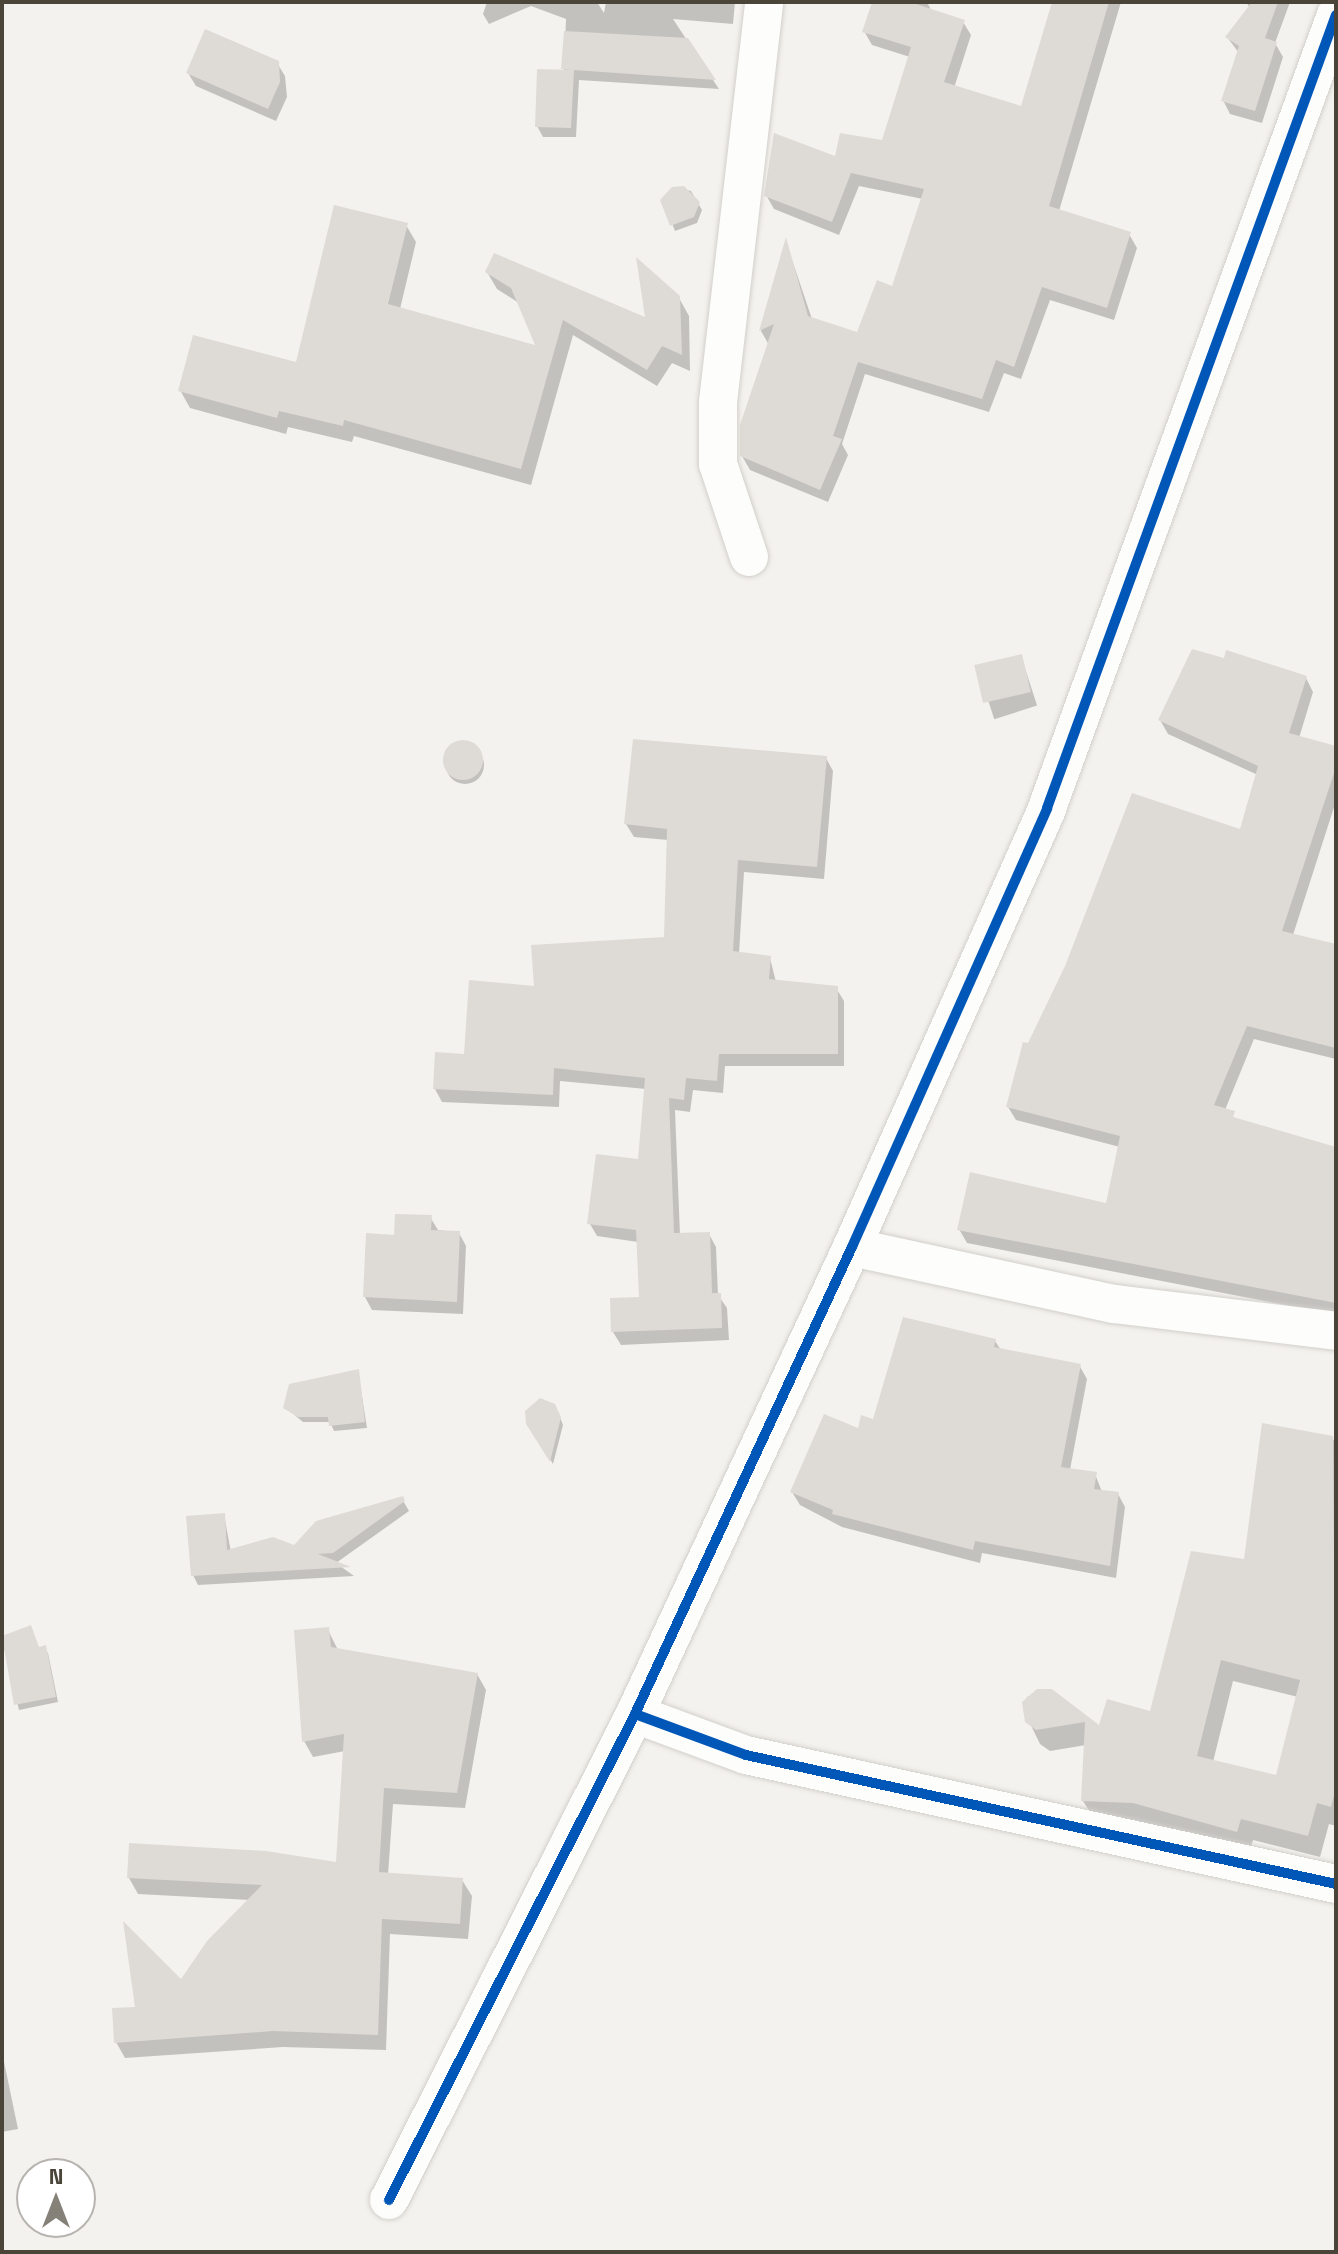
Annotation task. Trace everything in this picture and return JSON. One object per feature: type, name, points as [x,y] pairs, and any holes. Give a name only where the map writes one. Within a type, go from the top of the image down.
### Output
[{"type":"street","points":[[749,557],[718,464],[718,402],[764,2]]},
{"type":"street","points":[[389,2200],[635,1714],[852,1247],[1047,808],[1336,15]]},
{"type":"street","points":[[852,1247],[1114,1304],[1336,1331]]},
{"type":"street","points":[[635,1714],[746,1755],[1336,1884]]},
{"type":"building","points":[[872,2],[910,2],[965,20],[944,82],[1021,106],[1052,2],[1109,2],[1049,206],[1131,232],[1107,308],[1042,287],[1014,367],[996,360],[982,399],[858,362],[833,436],[842,439],[820,490],[740,456],[740,425],[774,324],[759,331],[786,237],[808,316],[857,332],[877,280],[892,286],[924,189],[851,173],[832,222],[764,196],[774,133],[835,156],[840,133],[882,140],[911,47],[862,32]]},
{"type":"building","points":[[1252,2],[1278,2],[1265,38],[1277,42],[1255,111],[1221,101],[1239,46],[1225,37]]},
{"type":"building","points":[[205,29],[279,61],[280,82],[268,109],[186,73]]},
{"type":"building","points":[[564,31],[688,38],[716,80],[574,70],[571,128],[535,127],[537,69],[572,70],[561,69]]},
{"type":"building","points":[[684,186],[700,202],[694,217],[670,226],[660,200],[672,187]]},
{"type":"building","points":[[334,205],[408,223],[388,304],[535,345],[511,288],[485,272],[494,253],[645,317],[636,257],[680,296],[682,355],[662,346],[647,370],[563,320],[521,469],[344,420],[343,426],[279,411],[277,418],[178,391],[193,335],[296,362]]},
{"type":"building","points":[[1192,649],[1224,658],[1226,650],[1307,676],[1289,733],[1336,746],[1336,767],[1282,931],[1336,944],[1336,1048],[1247,1026],[1214,1105],[1235,1111],[1233,1117],[1336,1147],[1336,1303],[957,1230],[970,1172],[1106,1203],[1120,1136],[1006,1107],[1023,1042],[1028,1043],[1065,966],[1132,793],[1240,829],[1258,766],[1158,720]]},
{"type":"building","points":[[1022,654],[1031,692],[983,703],[974,665]]},
{"type":"building","points":[[633,739],[827,756],[817,867],[738,860],[733,951],[771,956],[769,979],[838,986],[838,1054],[719,1054],[717,1081],[686,1078],[684,1100],[669,1098],[674,1233],[710,1232],[712,1293],[721,1293],[722,1328],[611,1332],[610,1298],[639,1297],[636,1230],[587,1224],[596,1154],[638,1159],[645,1078],[554,1068],[553,1095],[433,1089],[435,1052],[464,1054],[469,980],[534,986],[531,945],[664,937],[667,829],[624,824]]},
{"type":"building","points":[[463,740],[477,746],[483,760],[477,774],[463,780],[449,774],[443,760],[449,746]]},
{"type":"building","points":[[395,1214],[432,1215],[431,1230],[460,1231],[457,1302],[363,1297],[366,1233],[394,1235]]},
{"type":"building","points":[[903,1317],[996,1339],[994,1347],[1081,1364],[1061,1467],[1097,1472],[1094,1489],[1119,1492],[1110,1566],[975,1541],[973,1550],[832,1514],[833,1510],[790,1492],[824,1414],[858,1428],[861,1415],[873,1419]]},
{"type":"building","points":[[359,1369],[365,1422],[329,1426],[328,1417],[298,1417],[283,1408],[289,1384]]},
{"type":"building","points":[[540,1398],[555,1404],[561,1417],[550,1462],[526,1424],[525,1411]]},
{"type":"building","points":[[1262,1423],[1333,1436],[1336,1787],[1331,1807],[1317,1803],[1308,1836],[1241,1819],[1237,1832],[1133,1803],[1081,1801],[1085,1722],[1036,1730],[1025,1722],[1022,1702],[1037,1689],[1052,1689],[1099,1725],[1107,1699],[1150,1711],[1191,1551],[1244,1559]],"holes":[[[1221,1660],[1300,1680],[1276,1775],[1197,1756]]]},
{"type":"building","points":[[403,1496],[405,1501],[333,1553],[318,1554],[351,1567],[191,1576],[186,1516],[225,1513],[227,1550],[273,1537],[294,1545],[316,1521]]},
{"type":"building","points":[[31,1625],[39,1647],[46,1645],[56,1697],[14,1705],[2,1636]]},
{"type":"building","points":[[329,1627],[331,1647],[478,1673],[457,1793],[384,1788],[379,1872],[463,1878],[460,1924],[382,1919],[378,2035],[273,2031],[114,2043],[112,2008],[135,2007],[123,1921],[181,1979],[207,1941],[262,1885],[127,1878],[129,1843],[266,1851],[336,1862],[344,1734],[302,1742],[294,1630]]},
{"type":"cycle path","points":[[389,2200],[635,1714],[852,1247],[1047,808],[1336,15]]},
{"type":"cycle path","points":[[635,1714],[746,1755],[1336,1884]]}]
